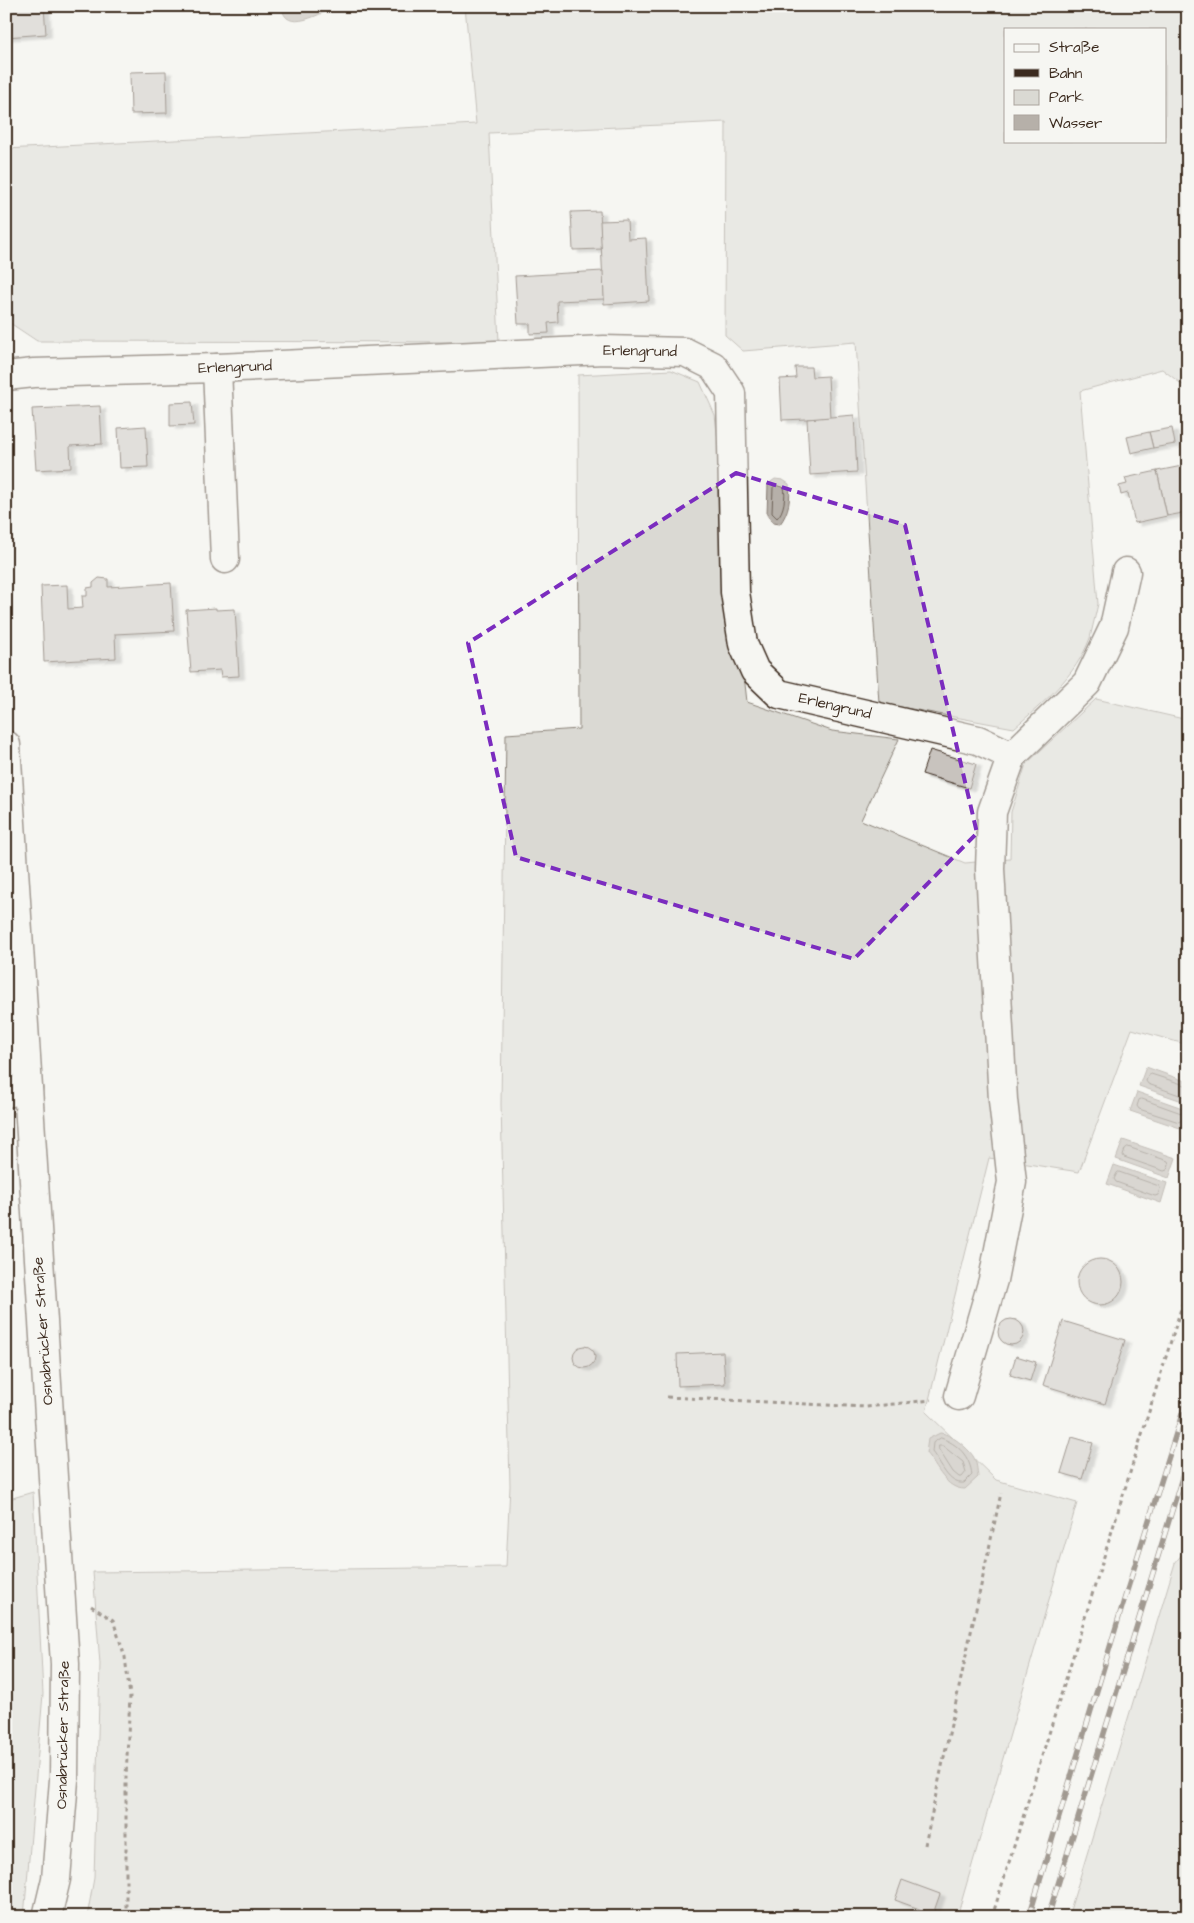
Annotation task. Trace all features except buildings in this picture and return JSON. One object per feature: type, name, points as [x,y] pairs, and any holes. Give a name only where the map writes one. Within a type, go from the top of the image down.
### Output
[{"type":"street","name":"Erlengrund","points":[[6,376],[34,373],[217,368],[604,350],[685,352],[713,366],[731,393],[735,592],[743,644],[755,671],[779,694],[978,740],[1012,756]]},
{"type":"street","points":[[217,368],[225,559]]},
{"type":"street","points":[[959,1396],[993,1280],[1012,1182],[1003,1100],[990,869],[992,812],[1012,756],[1087,684],[1114,627],[1126,572]]},
{"type":"street","name":"Osnabrücker Straße","points":[[6,745],[17,1091],[65,1664],[64,1780],[56,1879],[48,1917]]},
{"type":"path","points":[[992,1917],[1188,1286]]},
{"type":"path","points":[[667,1397],[866,1407],[959,1396]]},
{"type":"path","points":[[925,1845],[1001,1493]]},
{"type":"path","points":[[60,1594],[83,1600],[113,1620],[125,1657],[130,1696],[126,1777],[126,1917]]},
{"type":"highlighted area","points":[[736,473],[905,525],[977,833],[854,959],[516,857],[468,643]]},
{"type":"green space","points":[[465,6],[1188,6],[1188,389],[1162,369],[1080,391],[1098,604],[1090,638],[1084,652],[1058,688],[1014,728],[879,703],[856,342],[743,351],[725,335],[726,122],[489,133],[499,342],[37,341],[7,321],[6,149],[476,124]]},
{"type":"green space","points":[[671,370],[700,382],[715,415],[747,702],[832,731],[899,739],[861,820],[965,863],[1010,859],[1011,812],[1026,764],[1096,699],[1188,720],[1188,1045],[1132,1029],[1079,1172],[989,1158],[926,1412],[996,1480],[1077,1503],[957,1917],[87,1917],[94,1878],[100,1664],[93,1572],[506,1567],[510,1486],[501,1104],[506,734],[579,729],[578,375]]},
{"type":"green space","points":[[33,1492],[43,1694],[24,1917],[6,1917],[6,1500]]},
{"type":"green space","points":[[1188,1539],[1188,1917],[1068,1917],[1175,1563],[1183,1553]]},
{"type":"water","points":[[282,6],[337,6],[314,17],[297,21],[289,20],[284,15]]},
{"type":"water","points":[[775,479],[783,480],[789,484],[789,505],[780,524],[773,523],[767,515],[768,484]]},
{"type":"water","points":[[1146,1067],[1188,1082],[1188,1103],[1139,1086]]},
{"type":"water","points":[[1137,1092],[1188,1110],[1188,1117],[1183,1129],[1130,1111]]},
{"type":"water","points":[[1123,1140],[1176,1158],[1169,1178],[1116,1159]]},
{"type":"water","points":[[1114,1165],[1167,1183],[1161,1203],[1107,1184]]},
{"type":"water","points":[[940,1433],[949,1435],[967,1449],[974,1458],[978,1477],[965,1489],[958,1488],[947,1481],[926,1453],[928,1439]]},
{"type":"railway","points":[[1029,1917],[1188,1395]]},
{"type":"railway","points":[[1048,1917],[1188,1458]]}]
